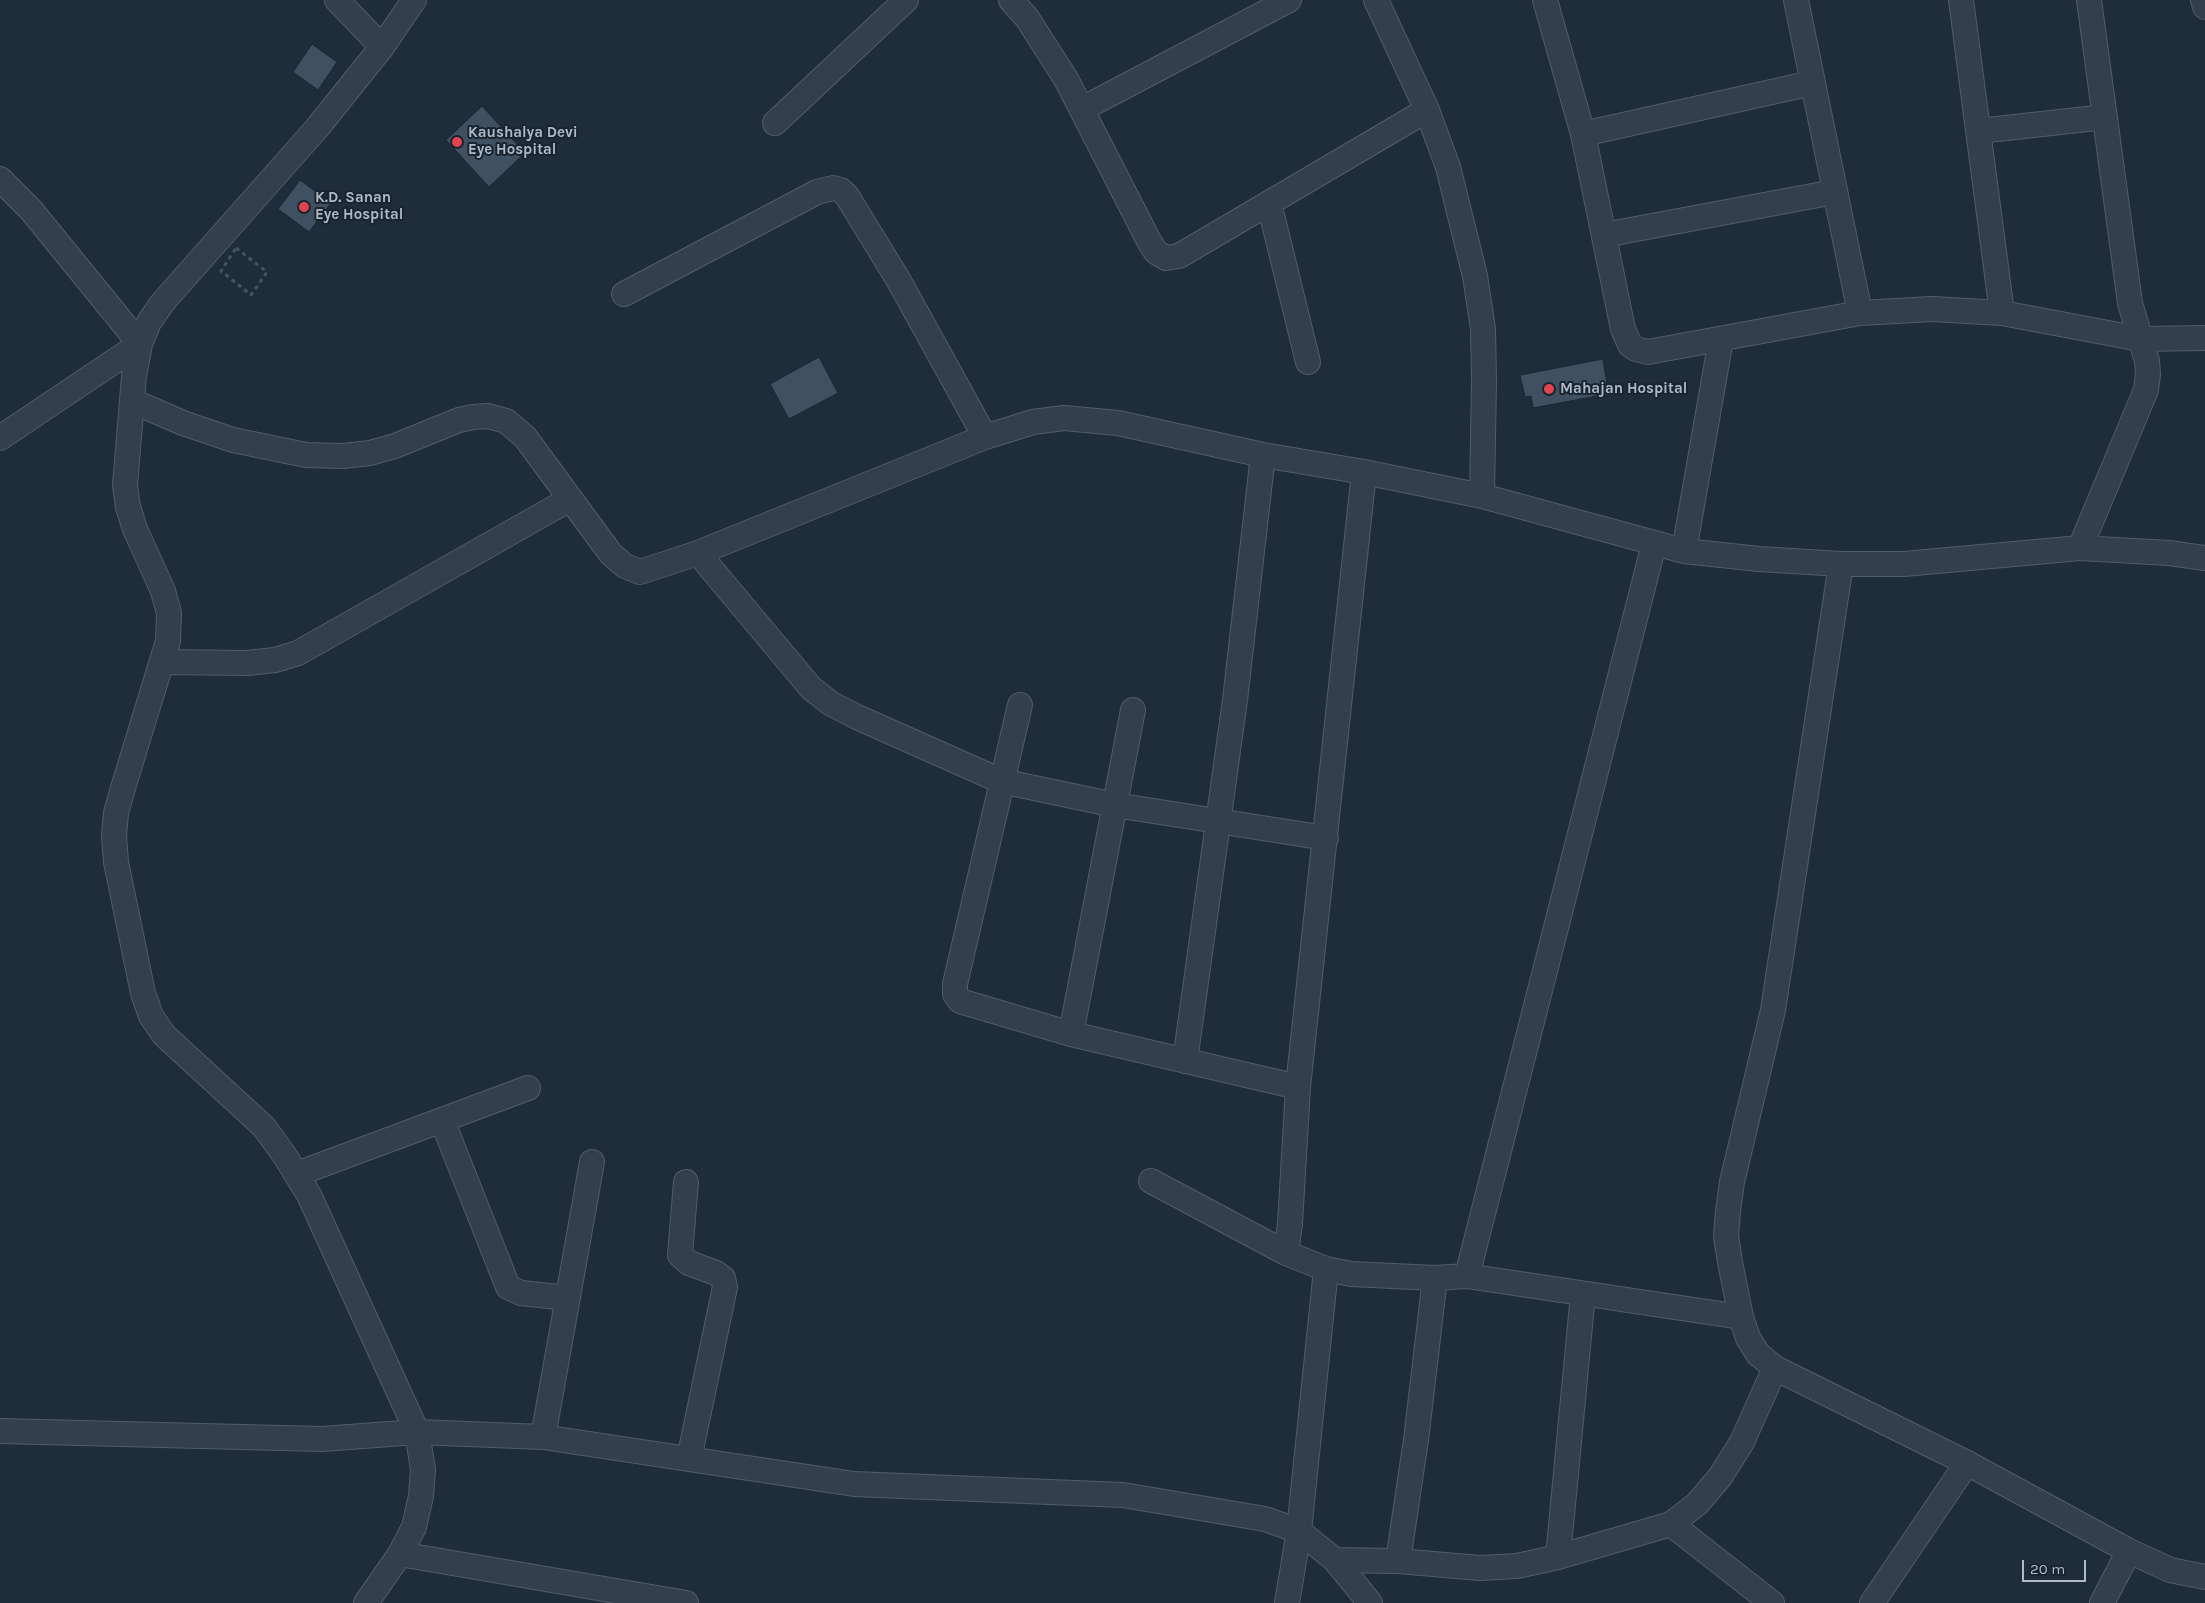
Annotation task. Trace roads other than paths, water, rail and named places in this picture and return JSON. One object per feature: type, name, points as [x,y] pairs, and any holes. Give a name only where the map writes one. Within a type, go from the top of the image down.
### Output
[{"type":"street","points":[[337,0],[382,47]]},
{"type":"street","points":[[366,1603],[400,1554],[414,1527],[421,1496],[423,1469],[418,1432],[309,1195],[297,1174],[264,1127],[164,1035],[151,1016],[143,993],[116,862],[114,836],[116,813],[168,641],[169,613],[164,591],[135,529],[128,507],[125,485],[132,400],[140,344],[149,322],[163,302],[317,128],[382,47],[414,0]]},
{"type":"street","points":[[774,123],[906,0]]},
{"type":"street","points":[[1011,0],[1027,18],[1048,50],[1082,108],[1149,240],[1156,252],[1166,258],[1179,256],[1427,110]]},
{"type":"street","points":[[1082,108],[1289,0]]},
{"type":"street","points":[[1376,0],[1427,110],[1448,166],[1475,276],[1483,329],[1482,496]]},
{"type":"street","points":[[1545,0],[1584,134],[1623,329],[1630,345],[1648,352],[1860,314],[1932,309],[2002,313],[2140,339],[2205,338]]},
{"type":"street","points":[[1796,0],[1860,314]]},
{"type":"street","points":[[1961,0],[2002,313]]},
{"type":"street","points":[[2080,548],[2146,390],[2148,374],[2147,360],[2130,303],[2088,0]]},
{"type":"street","points":[[2203,0],[2205,7]]},
{"type":"street","points":[[1584,134],[1812,83]]},
{"type":"street","points":[[1979,131],[2105,117]]},
{"type":"street","points":[[0,179],[31,210],[140,344]]},
{"type":"street","points":[[624,294],[817,192],[833,188],[841,190],[899,281],[984,437]]},
{"type":"street","points":[[1604,235],[1834,192]]},
{"type":"street","points":[[1269,202],[1308,362]]},
{"type":"street","points":[[1684,551],[1721,339]]},
{"type":"street","points":[[0,438],[140,344]]},
{"type":"street","points":[[132,400],[184,423],[233,440],[306,455],[343,456],[370,454],[395,446],[458,420],[488,416],[506,421],[525,437],[611,554],[625,566],[640,572],[698,553],[984,437],[1033,422],[1064,418],[1118,423],[1262,455],[1364,472],[1482,496],[1684,551],[1759,559],[1842,564],[1904,564],[2080,548],[2169,553],[2205,558]]},
{"type":"street","points":[[1185,1062],[1219,822],[1262,455]]},
{"type":"street","points":[[1286,1253],[1290,1224],[1298,1087],[1364,472]]},
{"type":"street","points":[[162,662],[247,663],[276,660],[298,653],[570,499]]},
{"type":"street","points":[[1467,1276],[1654,544]]},
{"type":"street","points":[[698,553],[811,688],[830,703],[857,717],[1001,780],[1115,805],[1326,838]]},
{"type":"street","points":[[1842,564],[1773,1010],[1732,1182],[1728,1211],[1726,1236],[1740,1317],[1748,1338],[1758,1354],[1775,1368],[1967,1463],[2129,1552],[2170,1570],[2205,1577]]},
{"type":"street","points":[[1020,705],[955,984],[955,994],[960,1001],[968,1005],[1071,1034],[1298,1087]]},
{"type":"street","points":[[1071,1034],[1133,710]]},
{"type":"street","points":[[297,1174],[528,1088]]},
{"type":"street","points":[[442,1120],[508,1287],[521,1293],[568,1298]]},
{"type":"street","points":[[543,1437],[592,1162]]},
{"type":"street","points":[[686,1182],[680,1255],[689,1263],[716,1273],[723,1278],[725,1287],[689,1459]]},
{"type":"street","points":[[1151,1182],[1286,1253],[1326,1269],[1351,1274],[1435,1278],[1467,1276],[1740,1317]]},
{"type":"street","points":[[1287,1603],[1299,1531],[1326,1269]]},
{"type":"street","points":[[1398,1561],[1416,1440],[1435,1278]]},
{"type":"street","points":[[1558,1557],[1583,1294]]},
{"type":"street","points":[[1334,1560],[1398,1561],[1480,1568],[1517,1566],[1558,1557],[1671,1524],[1697,1504],[1720,1477],[1742,1442],[1775,1368]]},
{"type":"street","points":[[0,1431],[322,1439],[418,1432],[543,1437],[854,1484],[1123,1495],[1265,1519],[1299,1531],[1334,1560],[1370,1603]]},
{"type":"street","points":[[1872,1603],[1967,1463]]},
{"type":"street","points":[[1671,1524],[1772,1603]]},
{"type":"street","points":[[2102,1603],[2129,1552]]},
{"type":"street","points":[[400,1554],[566,1593],[686,1603]]},
{"type":"place","name":"Kaushalya Devi Eye Hospital","points":[[457,142]]},
{"type":"place","name":"K.D. Sanan Eye Hospital","points":[[304,207]]},
{"type":"place","name":"Mahajan Hospital","points":[[1549,389]]}]
